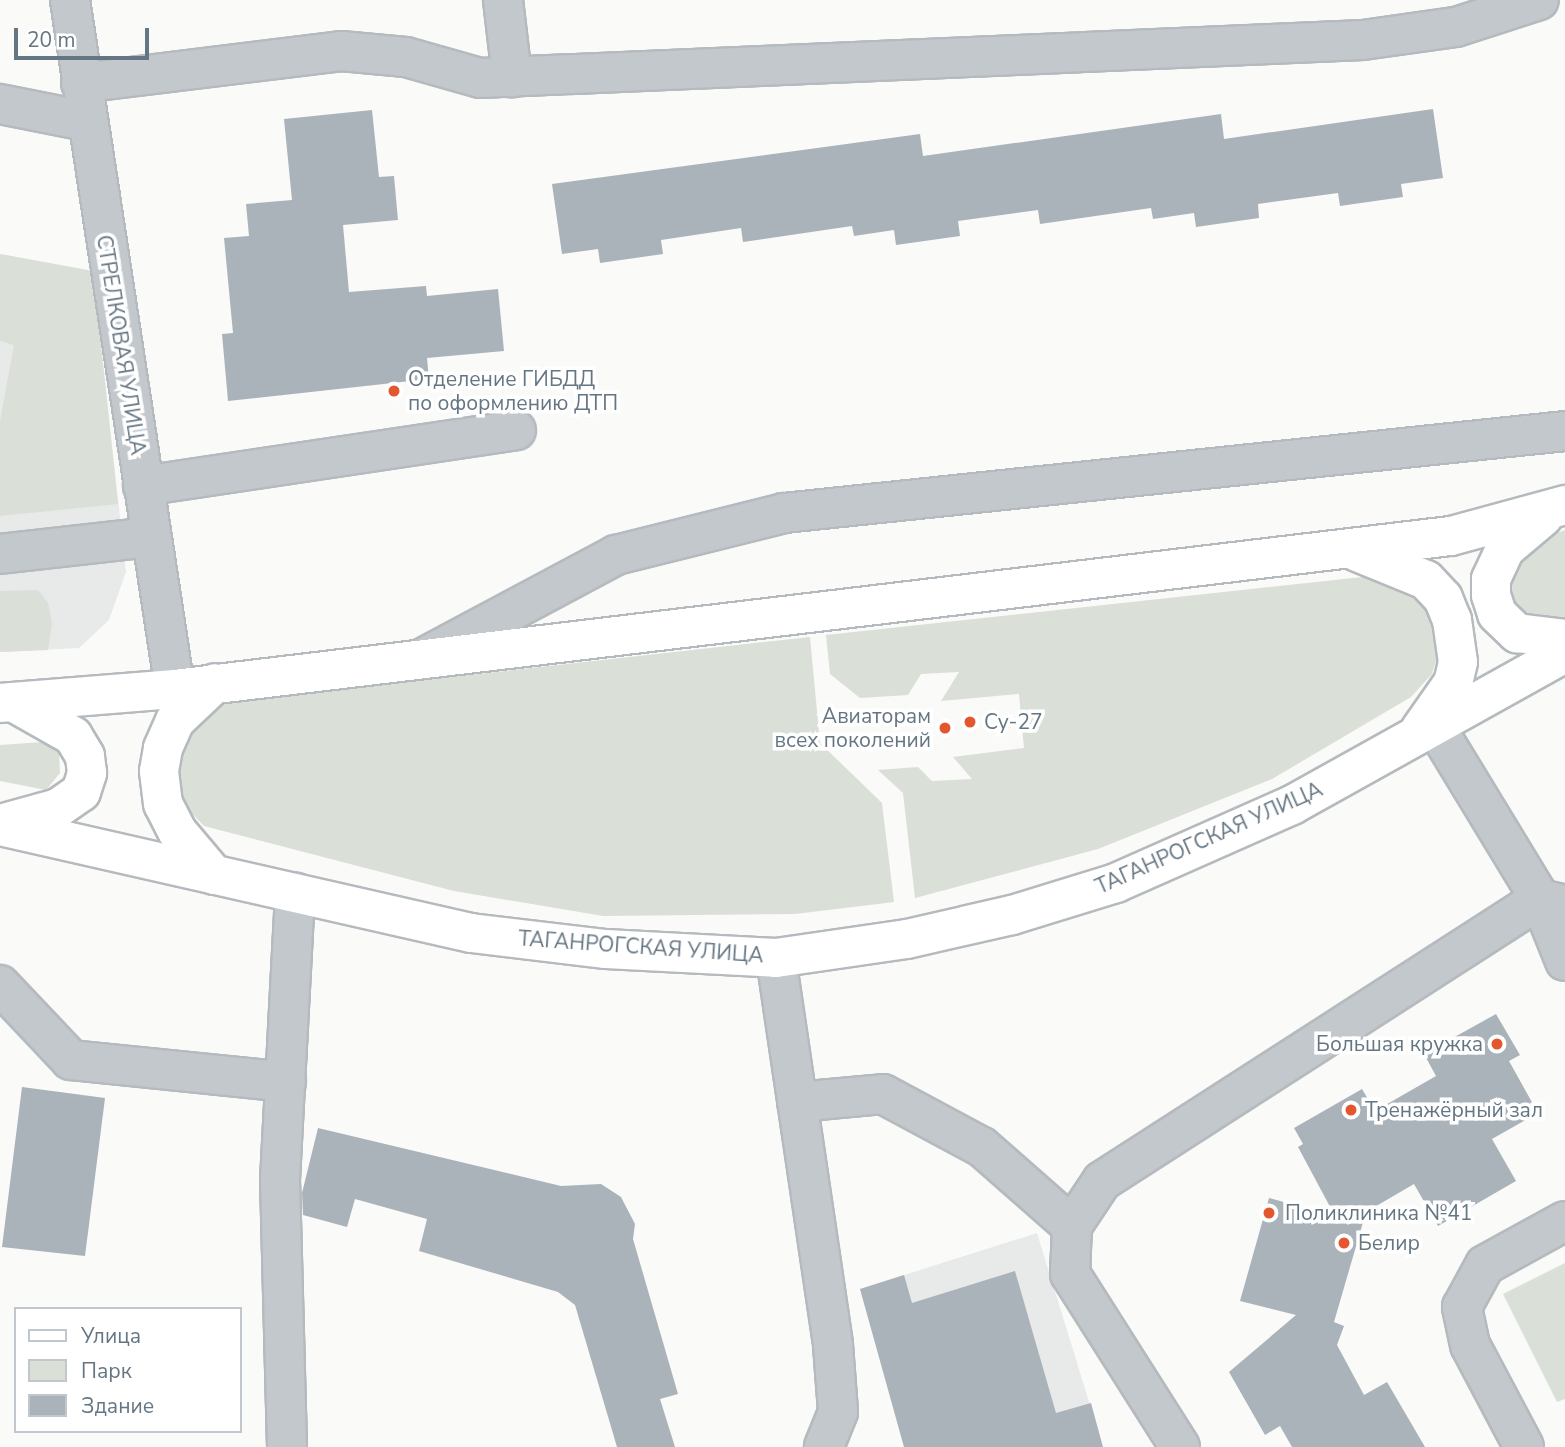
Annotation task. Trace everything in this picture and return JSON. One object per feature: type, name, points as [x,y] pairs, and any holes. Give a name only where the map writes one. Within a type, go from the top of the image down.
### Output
[{"type":"main road","points":[[6,702],[175,689],[1451,536],[1558,508]]},
{"type":"main road","points":[[1558,508],[1505,549],[1491,579],[1491,595],[1497,614],[1517,633],[1565,639]]},
{"type":"main road","points":[[1346,549],[1405,568],[1426,580],[1443,598],[1452,620],[1458,652],[1453,683],[1425,732]]},
{"type":"main road","name":"ТАГАНРОГСКАЯ УЛИЦА","points":[[0,825],[471,933],[606,948],[776,958],[907,939],[1012,915],[1116,883],[1292,805],[1565,653]]},
{"type":"main road","points":[[214,875],[177,831],[163,804],[159,771],[163,748],[175,721],[215,683]]},
{"type":"main road","points":[[0,825],[58,808],[80,792],[87,773],[85,756],[73,736],[6,702]]},
{"type":"street","name":"СТРЕЛКОВАЯ УЛИЦА","points":[[70,0],[80,83],[175,689]]},
{"type":"street","points":[[503,0],[512,77]]},
{"type":"street","points":[[80,83],[341,51],[406,57],[480,78],[1363,40],[1456,27],[1539,0]]},
{"type":"street","points":[[0,104],[86,121]]},
{"type":"street","points":[[143,486],[516,429]]},
{"type":"street","points":[[421,659],[617,555],[784,513],[1565,431]]},
{"type":"street","points":[[0,554],[151,537]]},
{"type":"street","points":[[1425,732],[1553,902],[1565,961]]},
{"type":"street","points":[[287,1447],[281,1180],[295,892]]},
{"type":"street","points":[[1180,1447],[1070,1274],[1072,1226],[1102,1181],[1553,902]]},
{"type":"street","points":[[776,958],[833,1345],[838,1412],[824,1447]]},
{"type":"street","points":[[0,985],[71,1060],[286,1082]]},
{"type":"street","points":[[797,1102],[883,1094],[982,1147],[1072,1226]]},
{"type":"street","points":[[1524,1447],[1470,1345],[1462,1307],[1485,1265],[1565,1221]]},
{"type":"shaded area","points":[[0,254],[93,271],[126,572],[109,620],[79,648],[0,652]]},
{"type":"shaded area","points":[[1037,1233],[1103,1447],[904,1447],[860,1289]]},
{"type":"green space","points":[[0,254],[93,271],[118,504],[0,516],[0,421],[14,345],[0,341]]},
{"type":"green space","points":[[1565,530],[1565,621],[1519,621],[1500,579],[1532,543]]},
{"type":"green space","points":[[1390,574],[1436,614],[1441,644],[1432,674],[1411,697],[1272,779],[1098,849],[915,898],[903,793],[878,770],[918,767],[932,781],[972,779],[953,757],[1024,748],[1019,694],[941,701],[959,672],[921,674],[908,695],[860,698],[830,674],[826,635]]},
{"type":"green space","points":[[38,590],[48,603],[52,623],[48,650],[0,652],[0,591]]},
{"type":"green space","points":[[810,637],[820,743],[882,803],[894,902],[795,914],[603,916],[454,891],[204,826],[182,803],[172,772],[197,713],[235,701]]},
{"type":"green space","points":[[43,742],[59,752],[60,773],[46,790],[0,781],[0,745]]},
{"type":"green space","points":[[1565,1263],[1565,1399],[1557,1402],[1503,1294]]},
{"type":"building","points":[[1433,109],[1443,178],[1401,184],[1403,197],[1340,206],[1338,193],[1258,204],[1259,218],[1196,227],[1194,213],[1153,219],[1151,208],[1040,224],[1038,210],[958,221],[960,236],[896,245],[894,230],[854,236],[852,226],[743,242],[741,228],[661,240],[663,254],[600,263],[598,249],[562,254],[552,184],[920,134],[923,156],[1221,114],[1224,139]]},
{"type":"building","points":[[372,110],[379,177],[394,176],[398,220],[343,225],[349,292],[426,286],[427,296],[498,289],[504,351],[427,358],[429,379],[228,401],[222,334],[233,333],[224,238],[249,236],[246,204],[292,200],[284,119]]},
{"type":"building","points":[[1496,1014],[1520,1055],[1509,1061],[1538,1113],[1492,1139],[1516,1181],[1438,1226],[1414,1184],[1366,1212],[1334,1322],[1344,1326],[1337,1345],[1364,1395],[1387,1382],[1425,1447],[1292,1447],[1280,1426],[1265,1435],[1229,1372],[1296,1315],[1240,1301],[1269,1198],[1335,1216],[1298,1147],[1303,1144],[1294,1128],[1362,1089],[1375,1111],[1436,1076],[1424,1054]]},
{"type":"building","points":[[22,1087],[105,1098],[85,1256],[2,1247]]},
{"type":"building","points":[[318,1128],[561,1186],[601,1184],[621,1197],[635,1224],[633,1239],[678,1394],[660,1399],[675,1447],[617,1447],[575,1305],[558,1292],[419,1251],[427,1219],[355,1199],[347,1227],[303,1215],[302,1193]]},
{"type":"building","points":[[1015,1271],[1056,1413],[1091,1403],[1103,1447],[904,1447],[860,1289],[904,1275],[912,1303]]},
{"type":"place","name":"Отделение ГИБДД по оформлению ДТП","points":[[394,391]]},
{"type":"place","name":"Су-27","points":[[970,722]]},
{"type":"place","name":"Авиаторам всех поколений","points":[[945,728]]},
{"type":"place","name":"Большая кружка","points":[[1497,1044]]},
{"type":"place","name":"Тренажёрный зал","points":[[1351,1110]]},
{"type":"place","name":"Поликлиника №41","points":[[1269,1213]]},
{"type":"place","name":"Белир","points":[[1344,1243]]}]
